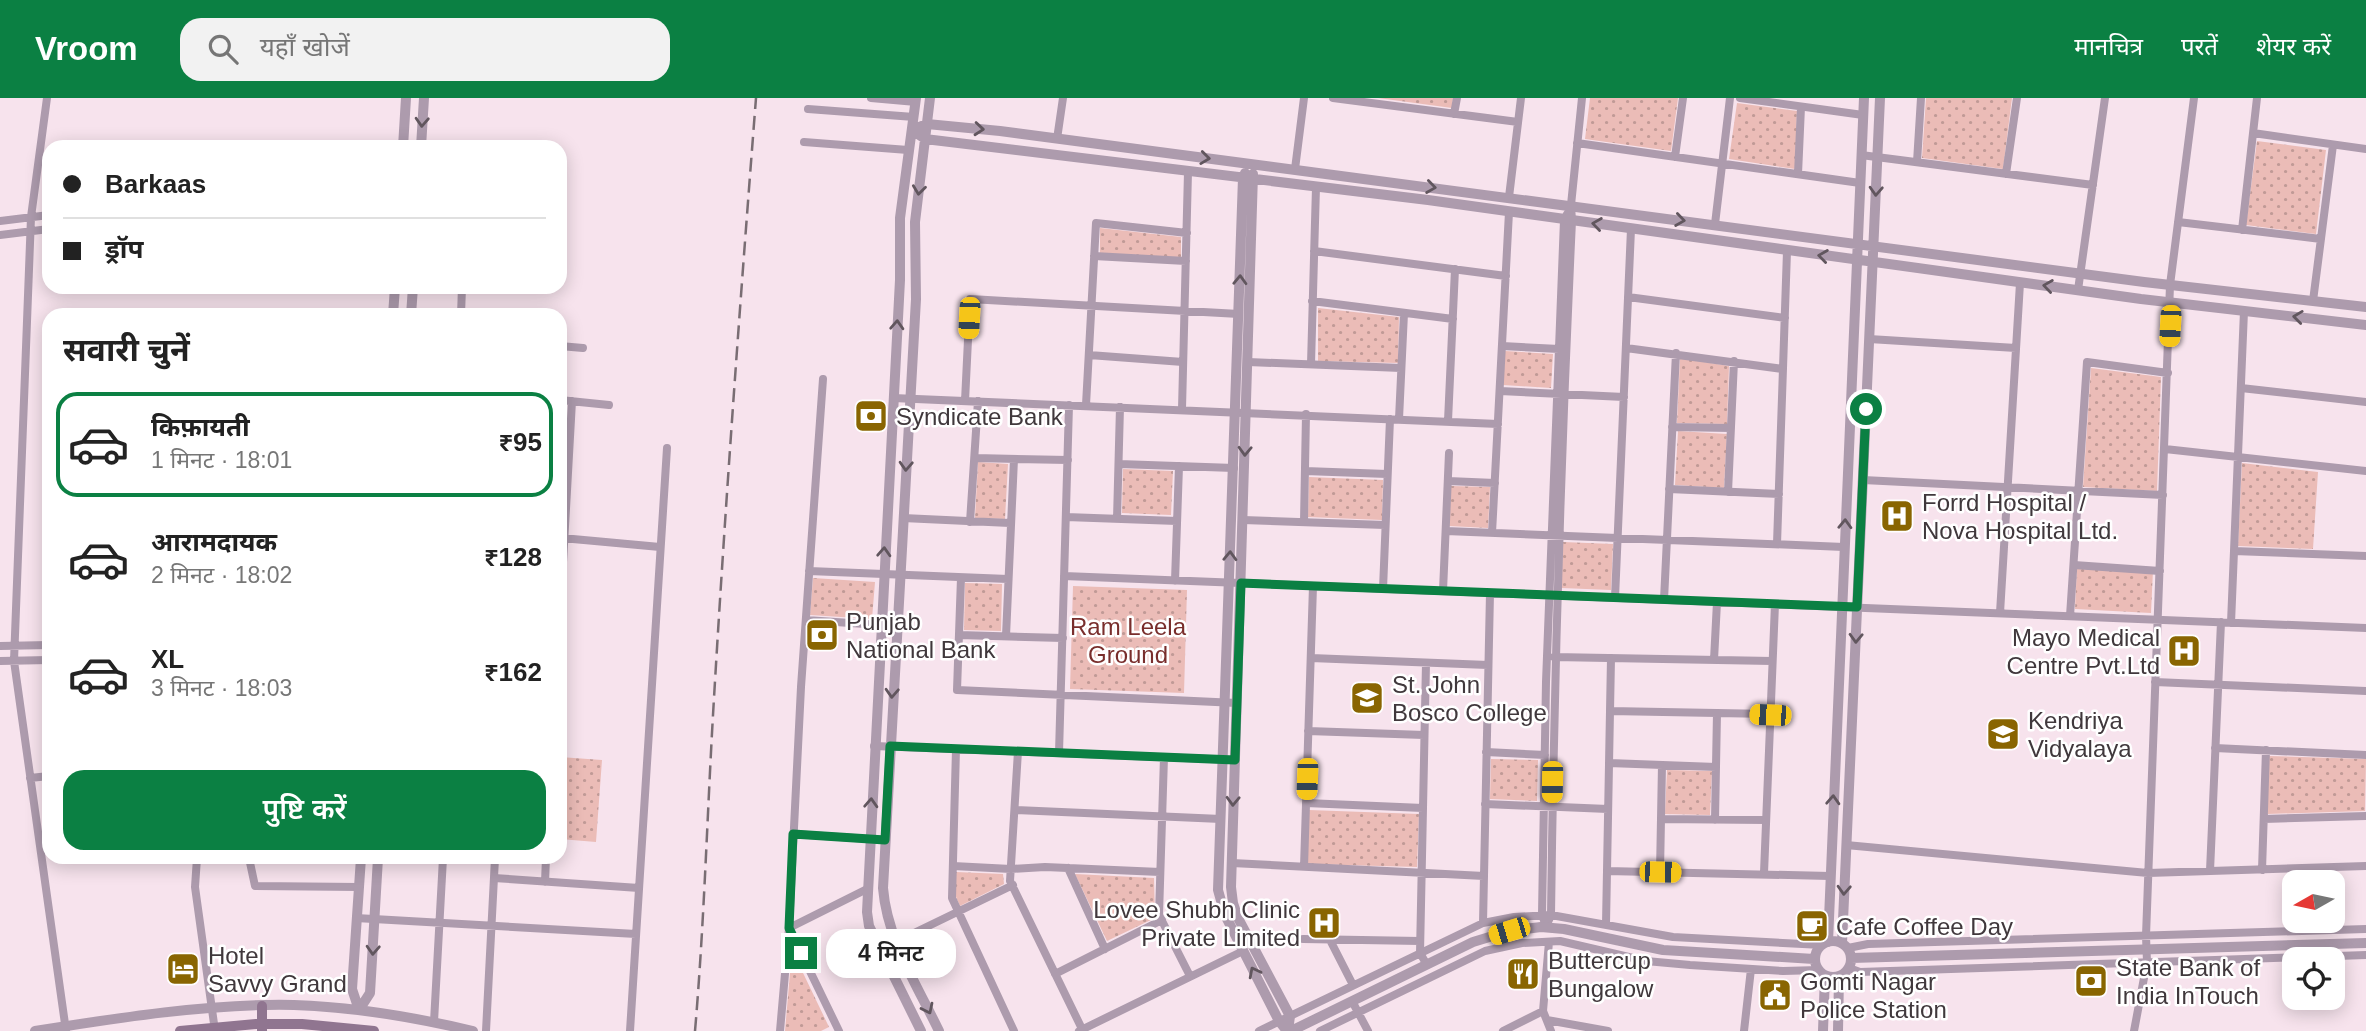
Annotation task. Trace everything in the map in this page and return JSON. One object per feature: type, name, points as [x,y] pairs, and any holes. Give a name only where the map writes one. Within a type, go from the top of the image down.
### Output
[{"type":"main road","points":[[262,1006],[262,1031]]},
{"type":"main road","points":[[180,1031],[256,1024],[374,1031]]},
{"type":"street","points":[[47,98],[31,231],[14,661],[65,1029]]},
{"type":"street","points":[[403,140],[406,98]]},
{"type":"street","points":[[421,140],[424,98]]},
{"type":"street","points":[[871,98],[916,100],[900,218],[900,280],[867,912],[869,926],[920,1031]]},
{"type":"street","points":[[930,98],[915,222],[916,299],[883,888],[885,911],[896,942],[939,1031]]},
{"type":"street","points":[[1057,139],[1063,98]]},
{"type":"street","points":[[1295,169],[1304,98]]},
{"type":"street","points":[[1333,98],[1367,100],[1518,122]]},
{"type":"street","points":[[1454,114],[1457,98]]},
{"type":"street","points":[[1509,197],[1521,98]]},
{"type":"street","points":[[1561,394],[1559,349],[1568,220],[1582,98]]},
{"type":"street","points":[[1675,157],[1683,98]]},
{"type":"street","points":[[1716,224],[1730,98]]},
{"type":"street","points":[[1740,98],[1863,115]]},
{"type":"street","points":[[1814,959],[1825,943],[1830,876],[1864,98]]},
{"type":"street","points":[[1838,1031],[1839,977],[1848,954],[1846,845],[1880,98]]},
{"type":"street","points":[[1917,162],[1920,98]]},
{"type":"street","points":[[2006,174],[2017,98]]},
{"type":"street","points":[[2078,290],[2105,98]]},
{"type":"street","points":[[2134,1031],[2147,962],[2170,285],[2194,98]]},
{"type":"street","points":[[2242,230],[2258,98]]},
{"type":"street","points":[[1798,174],[1801,107]]},
{"type":"street","points":[[808,109],[914,117]]},
{"type":"street","points":[[912,130],[927,124],[1057,139],[2081,274],[2366,307]]},
{"type":"street","points":[[912,130],[925,139],[1509,212],[2020,283],[2366,325]]},
{"type":"street","points":[[2253,133],[2366,149]]},
{"type":"street","points":[[804,142],[908,150]]},
{"type":"street","points":[[1577,143],[1860,183]]},
{"type":"street","points":[[2313,301],[2333,145]]},
{"type":"street","points":[[1861,155],[2093,185]]},
{"type":"street","points":[[1250,163],[1243,178],[1239,314],[1243,520],[1225,702],[1218,890],[1225,915],[1243,951],[1279,1021],[1289,1031]]},
{"type":"street","points":[[1250,163],[1254,179],[1248,362],[1234,468],[1237,702],[1233,903],[1290,1016],[1289,1031]]},
{"type":"street","points":[[1182,409],[1188,172]]},
{"type":"street","points":[[1311,364],[1316,187]]},
{"type":"street","points":[[1492,533],[1509,212]]},
{"type":"street","points":[[0,221],[42,216]]},
{"type":"street","points":[[1548,808],[1545,755],[1568,220]]},
{"type":"street","points":[[2178,222],[2321,239]]},
{"type":"street","points":[[1086,405],[1096,223],[1187,233]]},
{"type":"street","points":[[1615,598],[1631,229]]},
{"type":"street","points":[[0,235],[42,230]]},
{"type":"street","points":[[1314,251],[1506,276]]},
{"type":"street","points":[[1777,544],[1787,251]]},
{"type":"street","points":[[1094,257],[1186,261]]},
{"type":"street","points":[[1448,421],[1455,269]]},
{"type":"street","points":[[2000,613],[2020,283]]},
{"type":"street","points":[[1628,298],[1785,318]]},
{"type":"street","points":[[965,401],[970,299],[1239,314]]},
{"type":"street","points":[[1312,301],[1453,319]]},
{"type":"street","points":[[2231,623],[2244,311]]},
{"type":"street","points":[[1383,589],[1387,474],[1401,368],[1404,313]]},
{"type":"street","points":[[1869,339],[2016,348]]},
{"type":"street","points":[[1502,346],[1559,349]]},
{"type":"street","points":[[567,347],[583,348]]},
{"type":"street","points":[[1626,348],[1783,369]]},
{"type":"street","points":[[1664,600],[1676,353]]},
{"type":"street","points":[[1089,355],[1183,362]]},
{"type":"street","points":[[1728,492],[1734,361]]},
{"type":"street","points":[[1248,362],[1401,368]]},
{"type":"street","points":[[2070,616],[2087,362],[2168,373]]},
{"type":"street","points":[[780,1031],[789,928],[809,571],[823,379]]},
{"type":"street","points":[[2241,388],[2366,402]]},
{"type":"street","points":[[1500,391],[1624,397]]},
{"type":"street","points":[[893,398],[1498,424]]},
{"type":"street","points":[[567,401],[609,405]]},
{"type":"street","points":[[567,470],[572,401]]},
{"type":"street","points":[[970,522],[978,401]]},
{"type":"street","points":[[1059,753],[1069,405]]},
{"type":"street","points":[[1117,519],[1121,407]]},
{"type":"street","points":[[1304,522],[1306,415]]},
{"type":"street","points":[[1672,427],[1731,428]]},
{"type":"street","points":[[630,1031],[667,448]]},
{"type":"street","points":[[2165,450],[2366,471]]},
{"type":"street","points":[[1443,591],[1449,453]]},
{"type":"street","points":[[975,458],[1068,460]]},
{"type":"street","points":[[1006,636],[1014,459]]},
{"type":"street","points":[[1119,464],[1234,468]]},
{"type":"street","points":[[1175,581],[1179,466]]},
{"type":"street","points":[[1305,471],[1387,474]]},
{"type":"street","points":[[1863,480],[2163,495]]},
{"type":"street","points":[[1448,481],[1495,483]]},
{"type":"street","points":[[1669,489],[1779,494]]},
{"type":"street","points":[[1066,517],[1177,521]]},
{"type":"street","points":[[903,519],[1010,523]]},
{"type":"street","points":[[1243,520],[1385,525]]},
{"type":"street","points":[[1446,531],[1844,547]]},
{"type":"street","points":[[567,538],[660,547]]},
{"type":"street","points":[[2234,551],[2366,556]]},
{"type":"street","points":[[2074,565],[2160,570]]},
{"type":"street","points":[[809,571],[1008,579]]},
{"type":"street","points":[[1065,576],[2366,628]]},
{"type":"street","points":[[961,578],[957,690],[1237,702]]},
{"type":"street","points":[[1304,867],[1313,586]]},
{"type":"street","points":[[1483,923],[1490,593]]},
{"type":"street","points":[[1537,942],[1546,914],[1554,657],[1553,596]]},
{"type":"street","points":[[1714,660],[1717,602]]},
{"type":"street","points":[[1764,873],[1774,604]]},
{"type":"street","points":[[806,620],[880,625]]},
{"type":"street","points":[[2210,871],[2221,622]]},
{"type":"street","points":[[959,635],[1063,638]]},
{"type":"street","points":[[0,646],[42,645]]},
{"type":"street","points":[[1554,657],[1772,661]]},
{"type":"street","points":[[1311,658],[1488,665]]},
{"type":"street","points":[[1606,924],[1611,658]]},
{"type":"street","points":[[0,662],[42,660]]},
{"type":"street","points":[[1426,663],[1420,953],[1427,965]]},
{"type":"street","points":[[2155,682],[2366,691]]},
{"type":"street","points":[[1610,711],[1770,715]]},
{"type":"street","points":[[1715,820],[1717,713]]},
{"type":"street","points":[[1308,732],[1424,735]]},
{"type":"street","points":[[874,746],[1235,760]]},
{"type":"street","points":[[2215,748],[2366,755]]},
{"type":"street","points":[[956,749],[951,898],[1014,1031]]},
{"type":"street","points":[[2262,870],[2266,750]]},
{"type":"street","points":[[1018,751],[1010,881],[1081,1030],[1243,951]]},
{"type":"street","points":[[1486,752],[1545,755]]},
{"type":"street","points":[[1164,757],[1159,915],[1190,976]]},
{"type":"street","points":[[1609,763],[1716,767]]},
{"type":"street","points":[[1660,872],[1662,765]]},
{"type":"street","points":[[30,778],[42,777]]},
{"type":"street","points":[[1306,803],[1423,808]]},
{"type":"street","points":[[1485,804],[1608,808]]},
{"type":"street","points":[[1015,810],[1221,819]]},
{"type":"street","points":[[2264,819],[2366,816]]},
{"type":"street","points":[[1661,819],[1766,820]]},
{"type":"street","points":[[793,834],[885,840]]},
{"type":"street","points":[[1846,845],[2148,873],[2366,866]]},
{"type":"street","points":[[1232,863],[1484,876]]},
{"type":"street","points":[[197,864],[195,887],[215,1031]]},
{"type":"street","points":[[251,864],[255,886],[359,887]]},
{"type":"street","points":[[359,1010],[352,989],[361,864]]},
{"type":"street","points":[[359,1010],[370,993],[378,864]]},
{"type":"street","points":[[435,1022],[443,864]]},
{"type":"street","points":[[486,1031],[495,864]]},
{"type":"street","points":[[545,882],[546,864]]},
{"type":"street","points":[[953,866],[1160,872]]},
{"type":"street","points":[[1068,868],[1105,949]]},
{"type":"street","points":[[1607,871],[1830,876]]},
{"type":"street","points":[[494,878],[639,888]]},
{"type":"street","points":[[881,949],[1013,885]]},
{"type":"street","points":[[789,928],[867,889]]},
{"type":"street","points":[[1259,1031],[1483,923],[1546,914],[1673,937],[1825,943],[1848,954],[2366,943]]},
{"type":"street","points":[[356,918],[636,934]]},
{"type":"street","points":[[1055,974],[1162,920]]},
{"type":"street","points":[[1289,1031],[1473,942],[1509,931],[1541,927],[1564,929],[1663,950],[1814,959]]},
{"type":"street","points":[[789,928],[836,1030]]},
{"type":"street","points":[[1848,954],[1868,944],[2366,929]]},
{"type":"street","points":[[1303,939],[1420,941]]},
{"type":"street","points":[[1330,940],[1353,985]]},
{"type":"street","points":[[1549,942],[1545,1016],[1551,1031]]},
{"type":"street","points":[[1320,1031],[1485,951],[1522,943],[1581,945],[1646,961],[1822,973],[1839,977]]},
{"type":"street","points":[[1848,954],[1860,972],[2366,955]]},
{"type":"street","points":[[1814,959],[1822,973],[1823,1031]]},
{"type":"street","points":[[1744,1031],[1751,969]]},
{"type":"street","points":[[1352,1001],[1368,1031]]},
{"type":"street","points":[[35,1031],[212,1008],[293,1005],[359,1010],[473,1031]]},
{"type":"street","points":[[1503,1031],[1545,1016],[1608,1031]]},
{"type":"green space","points":[[1378,98],[1453,98],[1452,108]]},
{"type":"green space","points":[[1590,98],[1678,98],[1671,151],[1585,139]]},
{"type":"green space","points":[[1926,98],[2012,98],[2003,169],[1922,158]]},
{"type":"green space","points":[[1737,103],[1797,111],[1795,169],[1729,159]]},
{"type":"green space","points":[[2257,141],[2326,150],[2316,234],[2246,225]]},
{"type":"green space","points":[[1100,228],[1181,237],[1181,258],[1100,253]]},
{"type":"green space","points":[[1318,308],[1399,317],[1398,363],[1318,361]]},
{"type":"green space","points":[[1505,351],[1553,354],[1551,388],[1503,385]]},
{"type":"green space","points":[[1680,358],[1729,366],[1727,424],[1677,423]]},
{"type":"green space","points":[[2091,368],[2161,377],[2157,491],[2083,487]]},
{"type":"green space","points":[[1678,431],[1727,434],[1724,488],[1675,485]]},
{"type":"green space","points":[[978,462],[1008,464],[1005,519],[975,518]]},
{"type":"green space","points":[[2242,463],[2318,472],[2313,549],[2238,546]]},
{"type":"green space","points":[[1123,469],[1173,471],[1171,515],[1122,513]]},
{"type":"green space","points":[[1309,477],[1383,480],[1382,520],[1308,517]]},
{"type":"green space","points":[[1451,486],[1490,487],[1488,528],[1449,526]]},
{"type":"green space","points":[[1563,542],[1613,544],[1611,590],[1561,588]]},
{"type":"green space","points":[[2077,566],[2153,570],[2151,613],[2075,609]]},
{"type":"green space","points":[[813,578],[875,582],[872,619],[810,615]]},
{"type":"green space","points":[[965,583],[1002,584],[1001,631],[964,630]]},
{"type":"green space","name":"Ram Leela Ground","points":[[1073,586],[1187,590],[1184,693],[1070,689]]},
{"type":"green space","points":[[2269,756],[2366,759],[2365,811],[2267,814]]},
{"type":"green space","points":[[567,758],[602,760],[596,842],[567,840]]},
{"type":"green space","points":[[1491,759],[1538,760],[1537,801],[1490,799]]},
{"type":"green space","points":[[1667,770],[1712,771],[1710,815],[1665,814]]},
{"type":"green space","points":[[1309,810],[1419,814],[1417,867],[1307,864]]},
{"type":"green space","points":[[956,872],[1003,874],[1004,884],[960,906],[956,897]]},
{"type":"green space","points":[[1075,874],[1154,878],[1155,918],[1107,941]]},
{"type":"green space","points":[[792,950],[829,1027],[821,1031],[785,1031]]},
{"type":"railway","points":[[695,1031],[723,561],[756,98]]},
{"type":"place","name":"Syndicate Bank","points":[[871,416]]},
{"type":"place","name":"Forrd Hospital / Nova Hospital Ltd.","points":[[1897,516]]},
{"type":"place","name":"Punjab National Bank","points":[[822,635]]},
{"type":"place","name":"Mayo Medical Centre Pvt.Ltd","points":[[2184,651]]},
{"type":"place","name":"St. John Bosco College","points":[[1367,698]]},
{"type":"place","name":"Kendriya Vidyalaya","points":[[2003,734]]},
{"type":"place","name":"Lovee Shubh Clinic Private Limited","points":[[1324,923]]},
{"type":"place","name":"Cafe Coffee Day","points":[[1812,926]]},
{"type":"place","name":"Hotel Savvy Grand","points":[[183,969]]},
{"type":"place","name":"Buttercup Bungalow","points":[[1523,974]]},
{"type":"place","name":"State Bank of India InTouch","points":[[2091,981]]},
{"type":"place","name":"Gomti Nagar Police Station","points":[[1775,995]]},
{"type":"route","points":[[801,953],[789,928],[793,834],[885,840],[890,746],[1235,760],[1241,583],[1857,607],[1866,409]]}]
